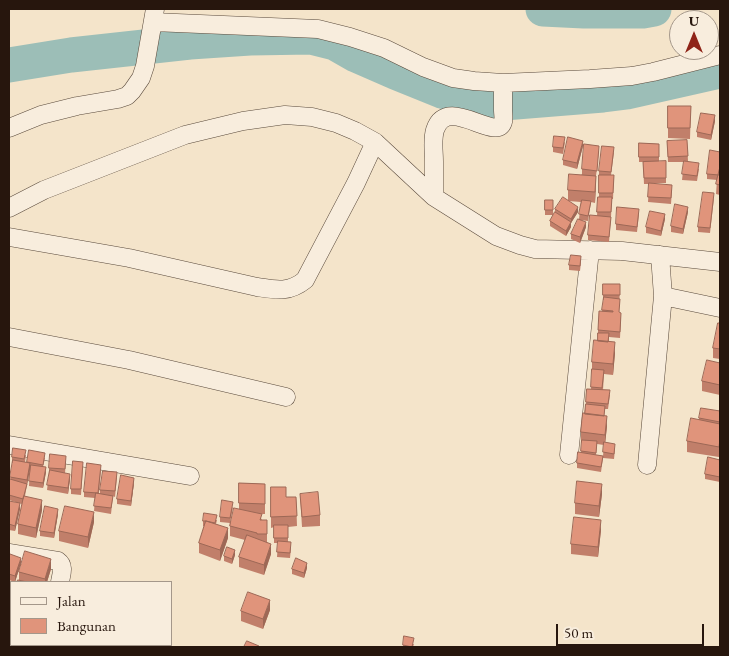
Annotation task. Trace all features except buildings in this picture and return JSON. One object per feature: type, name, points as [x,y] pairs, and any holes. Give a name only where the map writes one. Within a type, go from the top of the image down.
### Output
[{"type":"street","points":[[9,128],[41,115],[126,96],[141,78],[153,23],[318,29],[384,48],[423,67],[453,78],[474,81],[503,91],[590,79],[632,76],[720,55]]},
{"type":"street","points":[[434,197],[435,131],[442,121],[448,117],[467,118],[488,127],[498,127],[503,122],[503,91]]},
{"type":"street","points":[[9,208],[44,190],[185,135],[243,121],[285,115],[312,117],[336,123],[375,142],[434,197],[496,236],[520,245],[551,250],[622,251],[720,262]]},
{"type":"street","points":[[9,237],[130,258],[257,287],[274,289],[292,288],[305,280],[356,183],[375,142]]},
{"type":"street","points":[[570,455],[590,250]]},
{"type":"street","points":[[647,465],[663,296],[660,255]]},
{"type":"street","points":[[663,296],[720,308]]},
{"type":"street","points":[[9,337],[129,360],[286,397]]},
{"type":"street","points":[[9,445],[190,476]]},
{"type":"street","points":[[9,554],[58,561],[63,568],[60,581]]},
{"type":"waterway","points":[[543,9],[584,11],[643,11],[654,9]]},
{"type":"waterway","points":[[9,65],[71,55],[190,42],[250,38],[311,37],[335,43],[356,55],[442,91],[491,104],[627,92],[720,71]]}]
